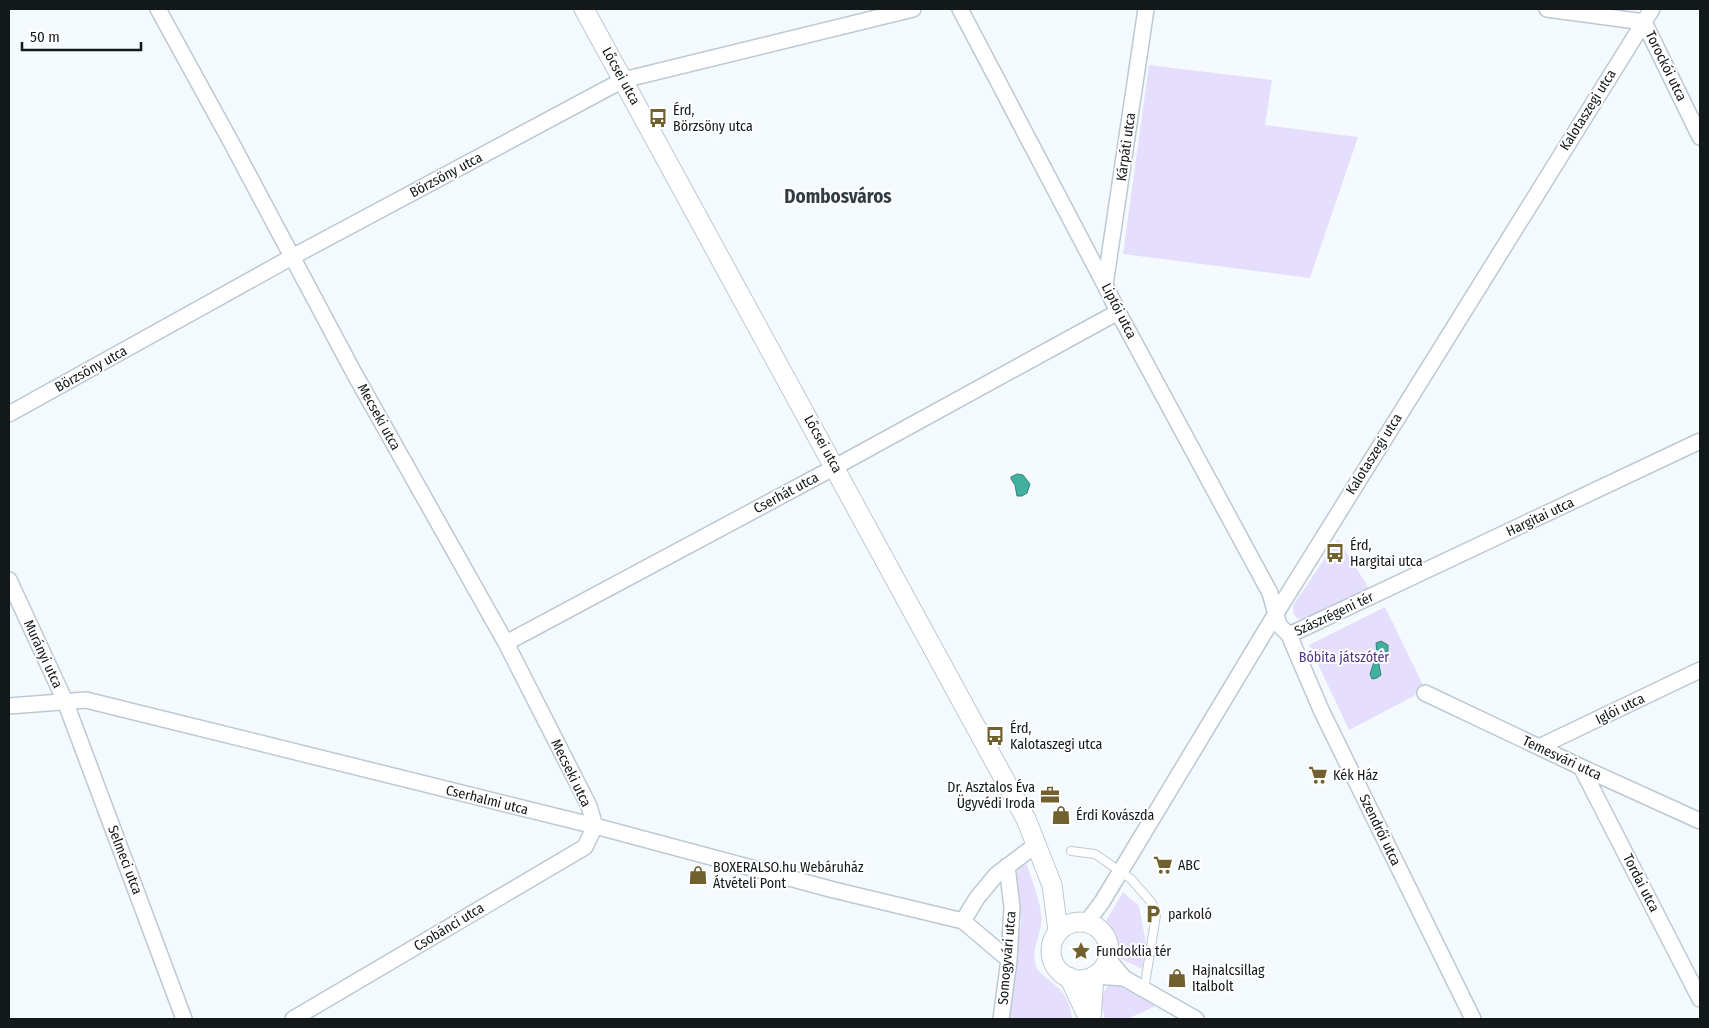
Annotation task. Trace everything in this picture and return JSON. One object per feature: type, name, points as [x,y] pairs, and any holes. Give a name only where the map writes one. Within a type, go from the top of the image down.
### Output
[{"type":"street","name":"Mecseki utca","points":[[158,9],[354,373],[506,643],[588,806],[595,826]]},
{"type":"street","name":"Lőcsei utca","points":[[584,9],[836,467],[1026,819],[1052,884],[1058,931]]},
{"type":"street","name":"Börzsöny utca","points":[[9,414],[292,257],[623,80],[898,11],[913,9]]},
{"type":"street","name":"Liptói utca","points":[[960,9],[1118,312],[1270,593],[1275,614]]},
{"type":"street","name":"Kárpáti utca","points":[[1105,285],[1146,9]]},
{"type":"street","points":[[1547,9],[1648,15]]},
{"type":"street","name":"Torockói utca","points":[[1648,15],[1700,137]]},
{"type":"street","name":"Kalotaszegi utca","points":[[1087,924],[1121,871],[1275,614],[1648,15]]},
{"type":"street","name":"Cserhát utca","points":[[506,643],[836,467],[1118,312]]},
{"type":"street","name":"Hargitai utca","points":[[1379,593],[1700,441]]},
{"type":"street","name":"Murányi utca","points":[[9,580],[65,701]]},
{"type":"street","name":"Szászrégeni tér","points":[[1288,635],[1379,593]]},
{"type":"street","name":"Szendrői utca","points":[[1275,614],[1279,626],[1288,635],[1322,712],[1473,1019]]},
{"type":"street","name":"Iglói utca","points":[[1539,747],[1700,670]]},
{"type":"street","name":"Temesvári utca","points":[[1425,693],[1700,821]]},
{"type":"street","name":"Cserhalmi utca","points":[[9,706],[86,700],[595,826],[834,890],[963,921],[1009,960]]},
{"type":"street","name":"Selmeci utca","points":[[65,701],[184,1019]]},
{"type":"street","name":"Tordai utca","points":[[1581,767],[1700,999]]},
{"type":"street","name":"Csobánci utca","points":[[293,1019],[585,847],[595,826]]},
{"type":"street","points":[[963,921],[977,898],[996,875],[1037,844]]},
{"type":"street","name":"Somogyvári utca","points":[[1001,1019],[1009,960],[1012,907],[1008,866]]},
{"type":"street","name":"Lőcsei utca","points":[[1052,884],[1087,924]]},
{"type":"street","points":[[1090,1019],[1094,976],[1103,969],[1108,959],[1108,942],[1087,924],[1064,926],[1058,931],[1052,942],[1051,954],[1055,966],[1059,970],[1069,977],[1079,980],[1094,976],[1124,978]]},
{"type":"street","points":[[1108,959],[1124,978],[1196,1019]]},
{"type":"street","points":[[1069,977],[1090,1019]]},
{"type":"lane","points":[[1071,852],[1095,854],[1121,871],[1152,903],[1156,915],[1144,990]]},
{"type":"green space","points":[[1149,65],[1272,80],[1265,125],[1358,137],[1310,278],[1123,254]]},
{"type":"green space","points":[[1338,539],[1370,590],[1307,618],[1298,619],[1293,612],[1294,604]]},
{"type":"green space","name":"Bóbita játszótér","points":[[1385,607],[1423,685],[1414,696],[1349,730],[1309,645]]},
{"type":"green space","points":[[1022,864],[1027,865],[1041,911],[1041,925],[1034,953],[1035,964],[1038,970],[1064,995],[1069,1004],[1072,1019],[1009,1019],[1021,921],[1016,874]]},
{"type":"green space","points":[[1123,892],[1139,906],[1146,943],[1142,969],[1119,958],[1117,938],[1106,921]]},
{"type":"green space","points":[[1114,983],[1156,1006],[1127,1019],[1105,1019],[1102,1008],[1103,994]]},
{"type":"shaded area","points":[[1017,474],[1023,475],[1030,484],[1027,493],[1022,496],[1017,496],[1015,485],[1011,479],[1011,477]]},
{"type":"shaded area","points":[[1381,641],[1388,645],[1388,651],[1382,654],[1379,665],[1381,675],[1372,679],[1370,674],[1377,653],[1376,643]]},
{"type":"place","name":"Érd, Börzsöny utca","points":[[658,118]]},
{"type":"place","name":"Érd, Hargitai utca","points":[[1335,553]]},
{"type":"place","name":"Érd, Kalotaszegi utca","points":[[995,736]]},
{"type":"place","name":"Kék Ház","points":[[1318,775]]},
{"type":"place","name":"Dr. Asztalos Éva Ügyvédi Iroda","points":[[1050,795]]},
{"type":"place","name":"Érdi Kovászda","points":[[1061,815]]},
{"type":"place","name":"ABC","points":[[1163,865]]},
{"type":"place","name":"BOXERALSO.hu Webáruház Átvételi Pont","points":[[698,875]]},
{"type":"place","name":"parkoló","points":[[1153,914]]},
{"type":"place","name":"Fundoklia tér","points":[[1081,951]]},
{"type":"place","name":"Hajnalcsillag Italbolt","points":[[1177,978]]},
{"type":"district","name":"Dombosváros","points":[[838,196]]}]
